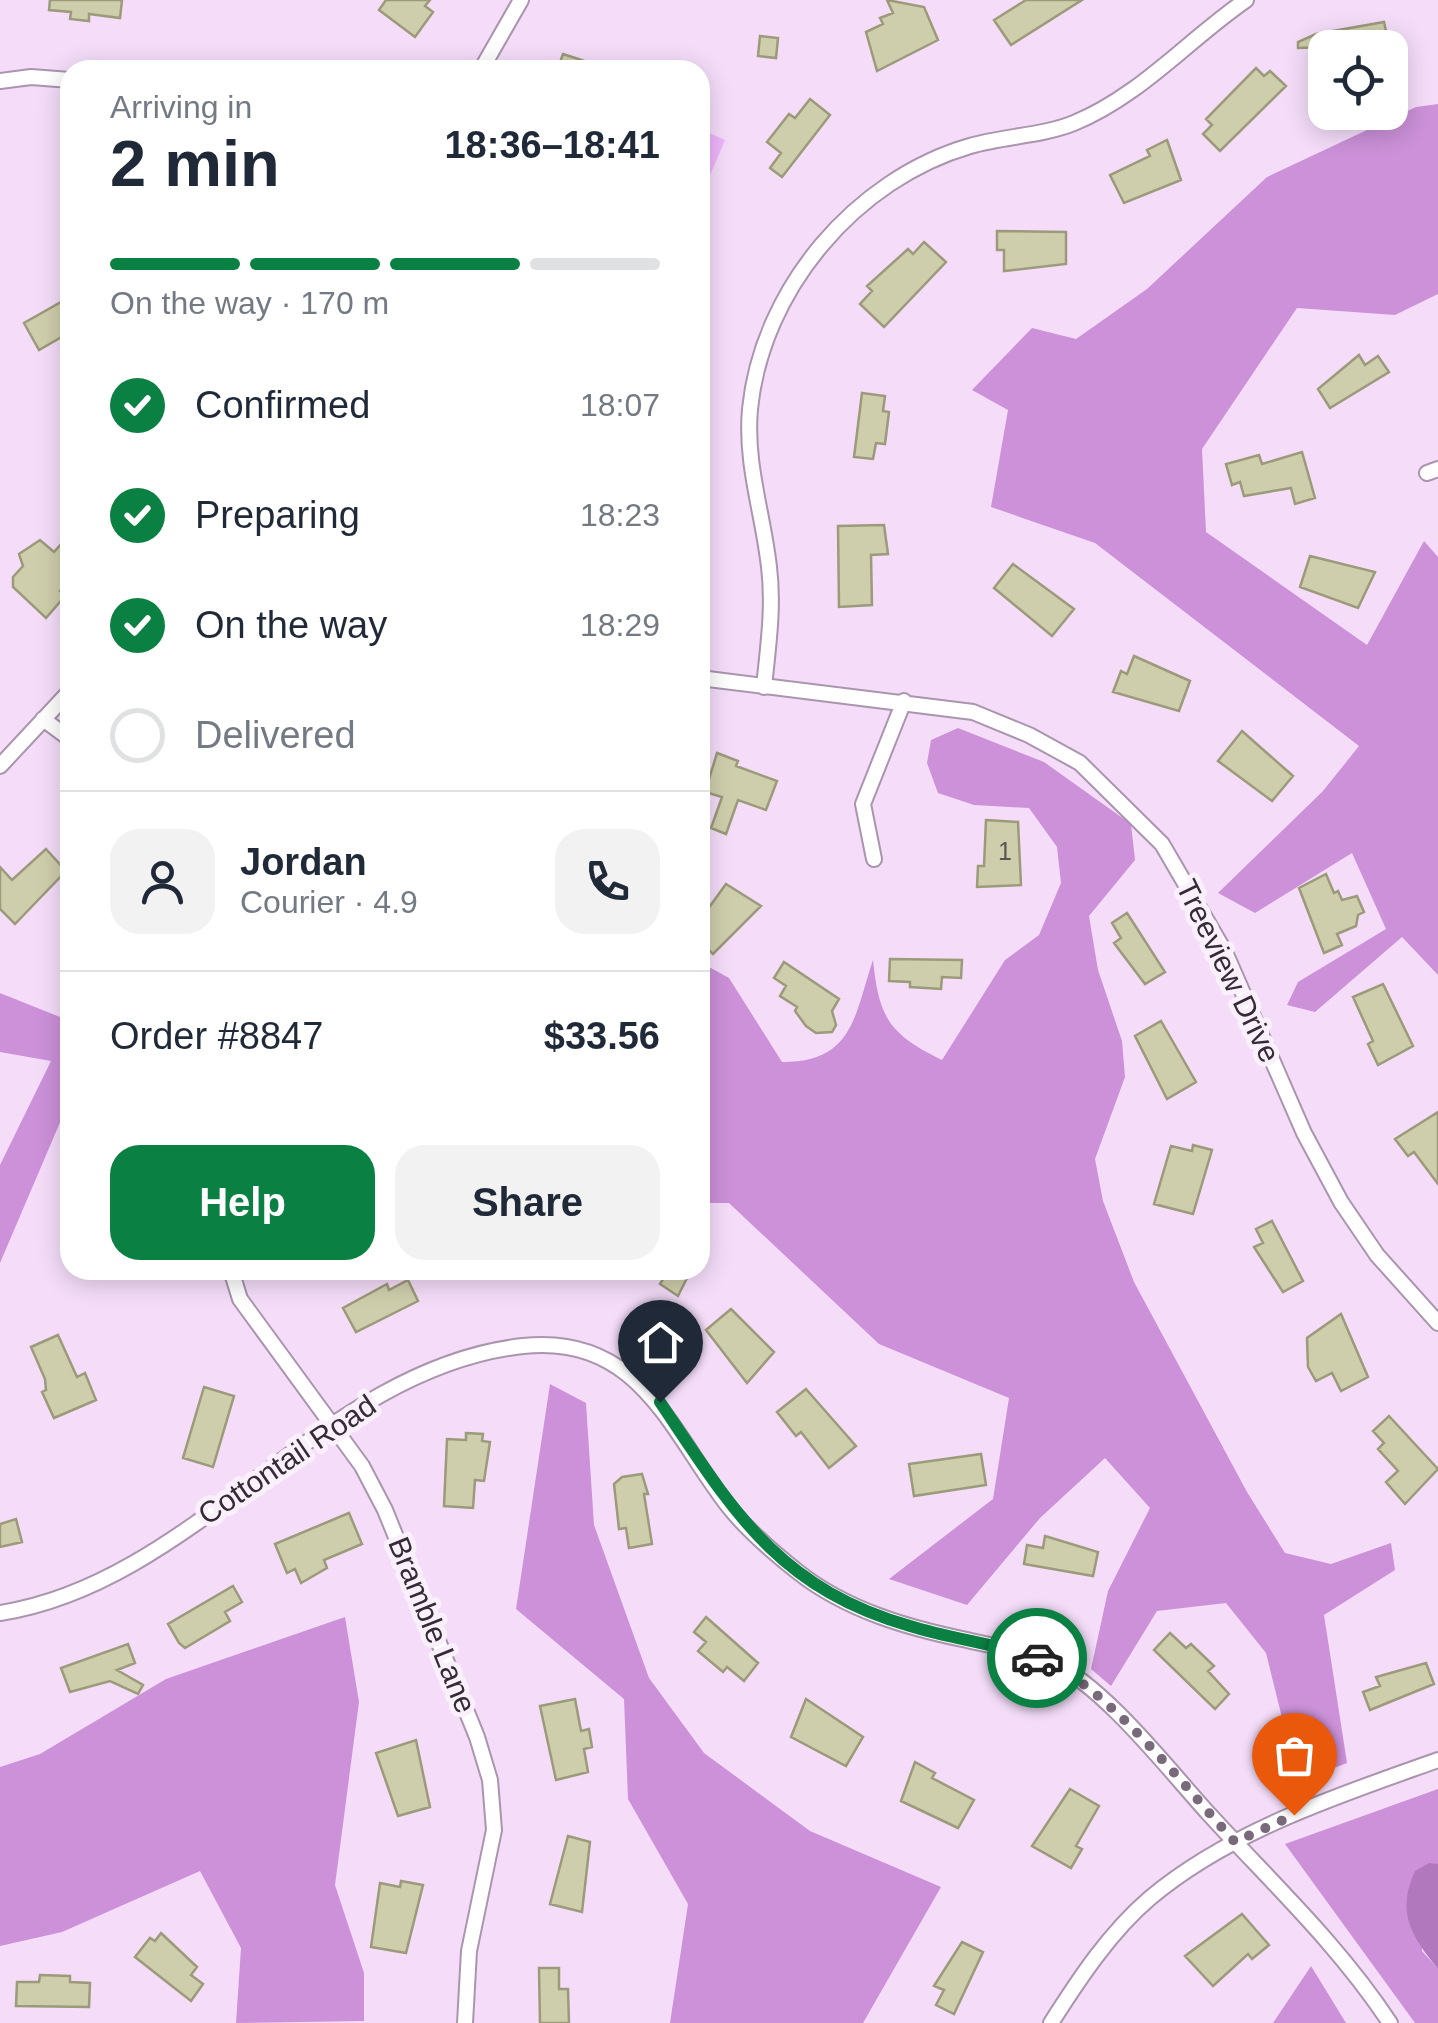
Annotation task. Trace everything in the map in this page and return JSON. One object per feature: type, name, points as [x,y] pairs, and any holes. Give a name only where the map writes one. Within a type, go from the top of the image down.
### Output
[{"type":"street","points":[[487,60],[520,0]]},
{"type":"street","points":[[764,687],[772,600],[749,452],[750,407],[763,354],[801,276],[842,219],[873,191],[920,165],[970,146],[1073,123],[1145,82],[1246,0]]},
{"type":"street","points":[[0,81],[31,77],[60,79]]},
{"type":"street","name":"Treeview Drive","points":[[710,679],[973,712],[1029,735],[1080,763],[1162,844],[1225,952],[1304,1133],[1341,1202],[1377,1255],[1438,1322]]},
{"type":"street","points":[[0,766],[60,701]]},
{"type":"street","points":[[874,859],[863,804],[904,701]]},
{"type":"street","points":[[43,719],[60,732]]},
{"type":"street","name":"Bramble Lane","points":[[233,1280],[240,1299],[332,1425],[385,1510],[490,1780],[494,1830],[469,1951],[465,2023]]},
{"type":"street","name":"Cottontail Road","points":[[0,1613],[28,1609],[94,1582],[163,1545],[332,1425],[389,1392],[454,1363],[524,1346],[574,1349],[621,1368],[660,1402],[728,1506],[803,1576],[854,1606],[908,1626],[1054,1663],[1139,1737],[1235,1842],[1284,1888],[1360,1976],[1390,2023]]},
{"type":"street","points":[[1051,2023],[1108,1942],[1151,1898],[1235,1842],[1330,1800],[1438,1760]]},
{"type":"shaded area","points":[[1438,104],[1438,294],[1395,315],[1297,308],[1202,449],[1206,532],[1367,645],[1424,541],[1438,557],[1438,975],[1402,937],[1315,1012],[1287,1005],[1298,982],[1386,929],[1352,853],[1255,913],[1218,893],[1323,791],[1359,746],[1095,543],[991,507],[1008,410],[972,390],[1032,328],[1076,339],[1147,289],[1267,177],[1367,130],[1408,130],[1408,111]]},
{"type":"shaded area","points":[[710,133],[725,140],[710,175]]},
{"type":"shaded area","points":[[958,728],[1044,762],[1131,824],[1135,860],[1089,916],[1098,970],[1122,1041],[1125,1077],[1095,1159],[1103,1201],[1134,1282],[1247,1492],[1285,1553],[1331,1564],[1391,1543],[1395,1570],[1324,1615],[1347,1763],[1298,1782],[1266,1653],[1226,1603],[1157,1611],[1111,1686],[1091,1669],[1108,1591],[1150,1508],[1105,1458],[1040,1518],[967,1605],[889,1579],[993,1499],[1009,1398],[879,1344],[729,1203],[710,1203],[710,968],[729,978],[782,1062],[806,1060],[837,1045],[855,1017],[873,960],[879,996],[890,1022],[910,1042],[942,1060],[1005,960],[1039,935],[1061,883],[1057,847],[1029,808],[974,805],[938,793],[927,763],[931,740]]},
{"type":"shaded area","points":[[0,993],[60,1017],[60,1122],[0,1263],[0,1165],[51,1061],[0,1052]]},
{"type":"shaded area","points":[[550,1384],[586,1403],[594,1525],[649,1678],[704,1753],[810,1831],[941,1887],[863,2023],[670,2023],[688,1904],[628,1799],[624,1699],[516,1609]]},
{"type":"shaded area","points":[[345,1617],[359,1702],[335,1885],[364,1973],[364,2021],[236,2023],[241,1948],[200,1871],[62,1932],[0,1946],[0,1767],[40,1754],[166,1679]]},
{"type":"shaded area","points":[[1438,1789],[1438,1864],[1429,1864],[1422,1951],[1438,1969],[1438,2023],[1415,2023],[1285,1844]]},
{"type":"shaded area","points":[[1429,1863],[1438,1864],[1438,1969],[1420,1946],[1407,1911],[1415,1871]]},
{"type":"shaded area","points":[[1311,1966],[1346,2023],[1273,2023]]},
{"type":"building","points":[[50,0],[122,0],[120,18],[89,14],[89,21],[70,19],[71,12],[49,10]]},
{"type":"building","points":[[386,0],[430,0],[425,6],[433,12],[415,37],[379,10]]},
{"type":"building","points":[[887,0],[924,7],[938,40],[877,71],[866,32],[883,24],[880,18],[893,13]]},
{"type":"building","points":[[1026,0],[1082,0],[1011,45],[994,20]]},
{"type":"building","points":[[1384,22],[1386,30],[1339,30]]},
{"type":"building","points":[[760,36],[778,38],[776,58],[758,56]]},
{"type":"building","points":[[1308,38],[1308,48],[1298,48],[1298,42]]},
{"type":"building","points":[[1256,68],[1264,76],[1270,71],[1286,86],[1220,151],[1203,134],[1212,125],[1206,119]]},
{"type":"building","points":[[810,99],[830,115],[782,177],[770,168],[781,153],[767,142],[789,114],[795,118]]},
{"type":"building","points":[[1167,140],[1181,180],[1124,203],[1110,175],[1150,156],[1147,150]]},
{"type":"building","points":[[997,231],[1066,232],[1066,264],[1004,271],[1004,250],[997,250]]},
{"type":"building","points":[[924,242],[946,262],[884,327],[860,304],[872,291],[867,286],[908,249],[913,254]]},
{"type":"building","points":[[60,303],[60,338],[39,350],[24,323]]},
{"type":"building","points":[[1359,355],[1365,365],[1378,356],[1389,372],[1330,408],[1318,389]]},
{"type":"building","points":[[862,393],[885,396],[883,411],[889,412],[885,444],[876,443],[873,459],[854,457]]},
{"type":"building","points":[[1302,452],[1315,498],[1295,504],[1291,488],[1244,496],[1240,482],[1232,485],[1226,464],[1259,455],[1262,464]]},
{"type":"building","points":[[884,525],[888,554],[871,555],[872,605],[839,607],[838,526]]},
{"type":"building","points":[[40,540],[54,552],[60,545],[60,602],[46,618],[13,587],[13,577],[23,566],[19,554]]},
{"type":"building","points":[[1310,556],[1375,572],[1358,608],[1300,587]]},
{"type":"building","points":[[1013,564],[1074,609],[1052,636],[994,588]]},
{"type":"building","points":[[1134,656],[1190,681],[1179,711],[1113,692],[1121,671],[1127,674]]},
{"type":"building","points":[[1242,731],[1293,776],[1272,801],[1218,761]]},
{"type":"building","points":[[717,753],[738,761],[736,766],[777,781],[766,810],[738,800],[726,834],[711,828],[722,797],[710,793],[710,776]]},
{"type":"building","points":[[986,820],[1018,822],[1021,885],[977,887],[978,866],[984,866]]},
{"type":"building","points":[[46,849],[60,864],[60,877],[15,924],[0,909],[0,867],[12,880]]},
{"type":"building","points":[[1326,874],[1334,893],[1338,891],[1342,900],[1357,896],[1364,912],[1358,915],[1356,926],[1337,934],[1342,945],[1324,953],[1299,888]]},
{"type":"building","points":[[726,884],[761,906],[713,954],[710,906]]},
{"type":"building","points":[[1127,913],[1165,972],[1145,984],[1114,943],[1121,938],[1112,923]]},
{"type":"building","points":[[890,959],[962,960],[961,978],[942,977],[941,989],[910,987],[910,982],[889,981]]},
{"type":"building","points":[[784,962],[839,999],[832,1011],[836,1025],[832,1032],[816,1033],[795,1011],[797,1007],[780,996],[786,986],[774,978]]},
{"type":"building","points":[[1383,984],[1413,1046],[1378,1065],[1368,1044],[1373,1041],[1353,997]]},
{"type":"building","points":[[1161,1021],[1196,1082],[1167,1099],[1135,1036]]},
{"type":"building","points":[[1438,1112],[1438,1184],[1414,1152],[1408,1156],[1395,1139]]},
{"type":"building","points":[[1193,1145],[1212,1150],[1193,1214],[1154,1204],[1171,1146],[1192,1151]]},
{"type":"building","points":[[1272,1221],[1303,1281],[1283,1292],[1254,1247],[1263,1243],[1256,1229]]},
{"type":"building","points":[[408,1280],[418,1301],[356,1332],[343,1308],[387,1284],[389,1290]]},
{"type":"building","points":[[663,1280],[686,1280],[678,1296],[660,1284]]},
{"type":"building","points":[[731,1309],[774,1352],[747,1383],[706,1330]]},
{"type":"building","points":[[1341,1314],[1368,1377],[1341,1391],[1332,1373],[1316,1381],[1308,1367],[1307,1338]]},
{"type":"building","points":[[58,1335],[77,1377],[85,1373],[96,1400],[54,1418],[42,1392],[46,1390],[45,1379],[31,1347]]},
{"type":"building","points":[[204,1387],[234,1396],[213,1467],[183,1458]]},
{"type":"building","points":[[806,1389],[856,1446],[829,1468],[801,1432],[796,1436],[777,1412]]},
{"type":"building","points":[[1389,1416],[1438,1469],[1405,1504],[1386,1482],[1398,1471],[1378,1449],[1384,1443],[1373,1431]]},
{"type":"building","points":[[466,1433],[483,1434],[482,1441],[490,1442],[484,1481],[475,1480],[473,1508],[444,1506],[447,1439],[466,1440]]},
{"type":"building","points":[[981,1454],[986,1485],[914,1496],[909,1464]]},
{"type":"building","points":[[642,1474],[648,1494],[644,1494],[652,1544],[629,1548],[626,1528],[619,1529],[614,1484],[622,1477]]},
{"type":"building","points":[[349,1513],[362,1544],[324,1560],[327,1568],[301,1583],[295,1569],[287,1573],[275,1544]]},
{"type":"building","points":[[16,1519],[22,1542],[0,1547],[0,1524]]},
{"type":"building","points":[[1045,1536],[1098,1552],[1093,1576],[1024,1564],[1027,1545],[1043,1548]]},
{"type":"building","points":[[233,1586],[242,1602],[225,1612],[230,1621],[185,1648],[179,1643],[168,1624]]},
{"type":"building","points":[[706,1617],[758,1663],[744,1681],[727,1667],[723,1672],[698,1651],[706,1642],[694,1632]]},
{"type":"building","points":[[1170,1633],[1186,1648],[1191,1644],[1214,1666],[1208,1671],[1229,1694],[1215,1709],[1154,1650]]},
{"type":"building","points":[[128,1644],[135,1663],[117,1670],[143,1685],[138,1694],[110,1681],[70,1692],[61,1668]]},
{"type":"building","points":[[1426,1663],[1434,1684],[1370,1710],[1363,1692],[1380,1686],[1376,1677]]},
{"type":"building","points":[[575,1699],[581,1731],[589,1729],[592,1747],[584,1749],[588,1772],[556,1780],[540,1706]]},
{"type":"building","points":[[806,1699],[863,1737],[846,1766],[791,1737]]},
{"type":"building","points":[[416,1740],[430,1807],[398,1816],[376,1753]]},
{"type":"building","points":[[915,1762],[935,1773],[932,1778],[974,1800],[958,1828],[901,1801]]},
{"type":"building","points":[[1070,1789],[1099,1806],[1076,1846],[1082,1849],[1071,1868],[1032,1846]]},
{"type":"building","points":[[568,1836],[590,1842],[582,1912],[550,1904]]},
{"type":"building","points":[[401,1881],[423,1885],[406,1953],[371,1947],[380,1883],[400,1887]]},
{"type":"building","points":[[1242,1914],[1269,1945],[1252,1959],[1248,1954],[1213,1986],[1185,1956]]},
{"type":"building","points":[[161,1933],[197,1967],[191,1975],[203,1984],[191,2001],[135,1957],[150,1938],[155,1941]]},
{"type":"building","points":[[962,1942],[983,1952],[954,2014],[936,2005],[944,1990],[934,1986]]},
{"type":"building","points":[[539,1968],[559,1968],[559,1989],[568,1989],[569,2023],[540,2023]]},
{"type":"building","points":[[40,1975],[70,1976],[70,1982],[90,1983],[89,2007],[16,2006],[17,1982],[39,1982]]},
{"type":"way so far","points":[[1037,1658],[1054,1663],[1094,1694],[1235,1842],[1294,1815]]},
{"type":"route","points":[[660,1402],[728,1506],[764,1544],[803,1576],[854,1606],[908,1626],[1037,1658]]}]
